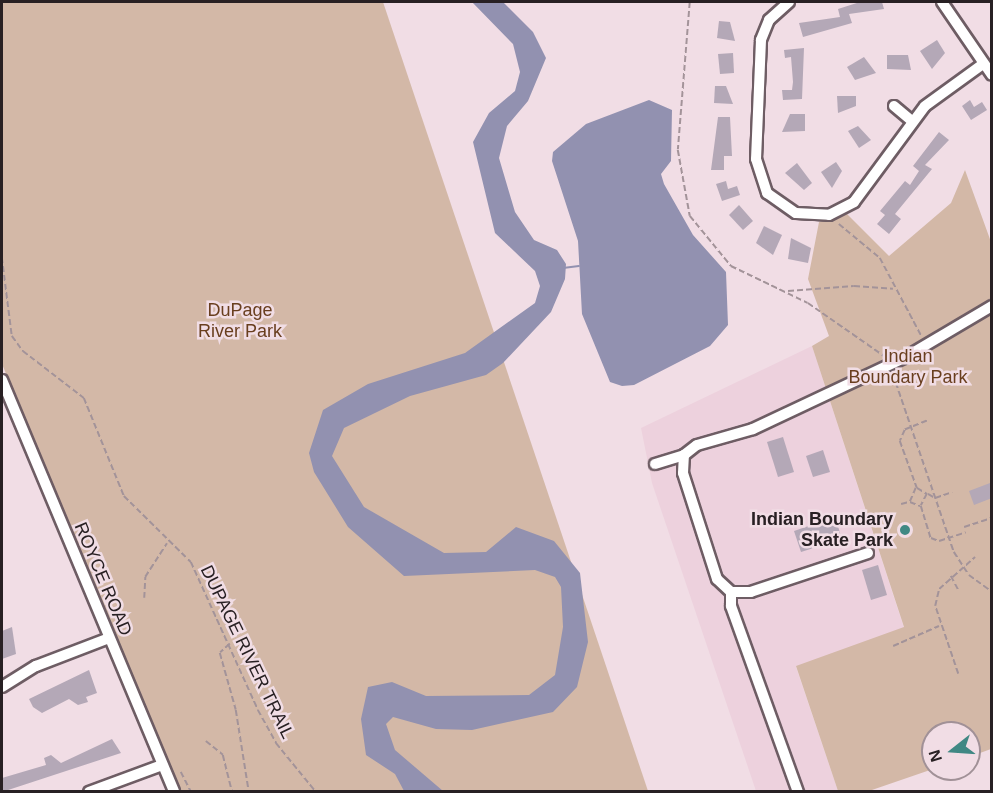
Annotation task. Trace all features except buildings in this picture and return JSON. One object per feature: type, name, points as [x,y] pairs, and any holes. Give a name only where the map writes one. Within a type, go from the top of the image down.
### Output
[{"type":"street","points":[[789,2],[764,29],[759,66],[756,159],[762,182],[776,202],[816,217],[846,208],[912,121],[940,92],[984,64]]},
{"type":"street","points":[[942,2],[992,75]]},
{"type":"street","points":[[894,106],[912,121]]},
{"type":"street","points":[[655,464],[684,455],[697,445],[753,429],[889,365],[992,306]]},
{"type":"street","name":"ROYCE ROAD","points":[[2,380],[174,792]]},
{"type":"street","points":[[684,455],[683,472],[717,579],[731,592],[751,592],[868,553]]},
{"type":"street","points":[[731,592],[731,606],[798,792]]},
{"type":"street","points":[[2,687],[36,666],[109,638]]},
{"type":"street","points":[[89,792],[162,765]]},
{"type":"path","points":[[690,2],[678,150],[686,207],[720,256],[747,276],[785,291],[866,340],[889,365],[949,538],[963,568],[992,592]]},
{"type":"path","points":[[839,224],[875,251],[894,290],[928,344]]},
{"type":"path","name":"DUPAGE RIVER TRAIL","points":[[2,257],[12,336],[22,351],[84,399],[124,496],[206,585],[230,644],[276,743],[316,792]]},
{"type":"path","points":[[785,291],[854,286],[894,290]]},
{"type":"path","points":[[927,422],[911,428],[900,441],[917,488],[935,498],[952,492]]},
{"type":"path","points":[[910,502],[917,488]]},
{"type":"path","points":[[927,494],[921,506],[931,538],[949,538],[966,532]]},
{"type":"path","points":[[901,504],[910,502],[921,506]]},
{"type":"path","points":[[964,526],[992,518]]},
{"type":"path","points":[[144,598],[145,577],[168,542]]},
{"type":"path","points":[[958,674],[940,625],[936,606],[950,575],[963,568],[975,557]]},
{"type":"path","points":[[950,575],[959,591]]},
{"type":"path","points":[[893,646],[940,625]]},
{"type":"path","points":[[230,644],[220,653],[237,710],[249,792]]},
{"type":"path","points":[[206,741],[223,755],[232,792]]},
{"type":"path","points":[[181,772],[191,792]]},
{"type":"shaded area","points":[[812,346],[904,628],[796,667],[838,791],[756,791],[652,483],[641,428]]},
{"type":"green space","name":"DuPage River Park","points":[[2,2],[383,2],[648,791],[179,791],[2,364]]},
{"type":"green space","name":"Indian Boundary Park","points":[[965,170],[991,242],[991,749],[981,753],[981,721],[921,721],[921,773],[869,791],[838,791],[796,666],[904,627],[812,346],[829,336],[808,279],[819,222],[847,214],[889,256],[951,203]]},
{"type":"water","points":[[472,2],[503,2],[533,32],[546,58],[528,101],[507,126],[499,158],[515,212],[534,240],[557,250],[566,264],[565,279],[551,312],[503,363],[486,375],[410,396],[344,428],[332,456],[364,507],[444,553],[486,552],[516,527],[554,541],[580,573],[588,642],[577,687],[553,712],[472,730],[436,729],[393,717],[386,724],[395,750],[443,791],[404,791],[395,774],[366,755],[361,719],[368,687],[392,682],[426,696],[529,695],[555,675],[563,627],[561,587],[555,577],[535,570],[404,576],[348,527],[314,472],[309,453],[323,410],[368,384],[465,353],[535,303],[540,286],[535,271],[495,233],[473,142],[489,113],[515,91],[520,72],[513,44]]},
{"type":"water","points":[[649,100],[672,110],[671,161],[661,174],[664,184],[693,235],[726,272],[728,325],[710,346],[634,385],[622,386],[610,382],[582,314],[578,241],[552,161],[553,152],[586,124]]},
{"type":"waterway","points":[[563,268],[579,266]]},
{"type":"place","name":"Indian Boundary Skate Park","points":[[905,530]]}]
